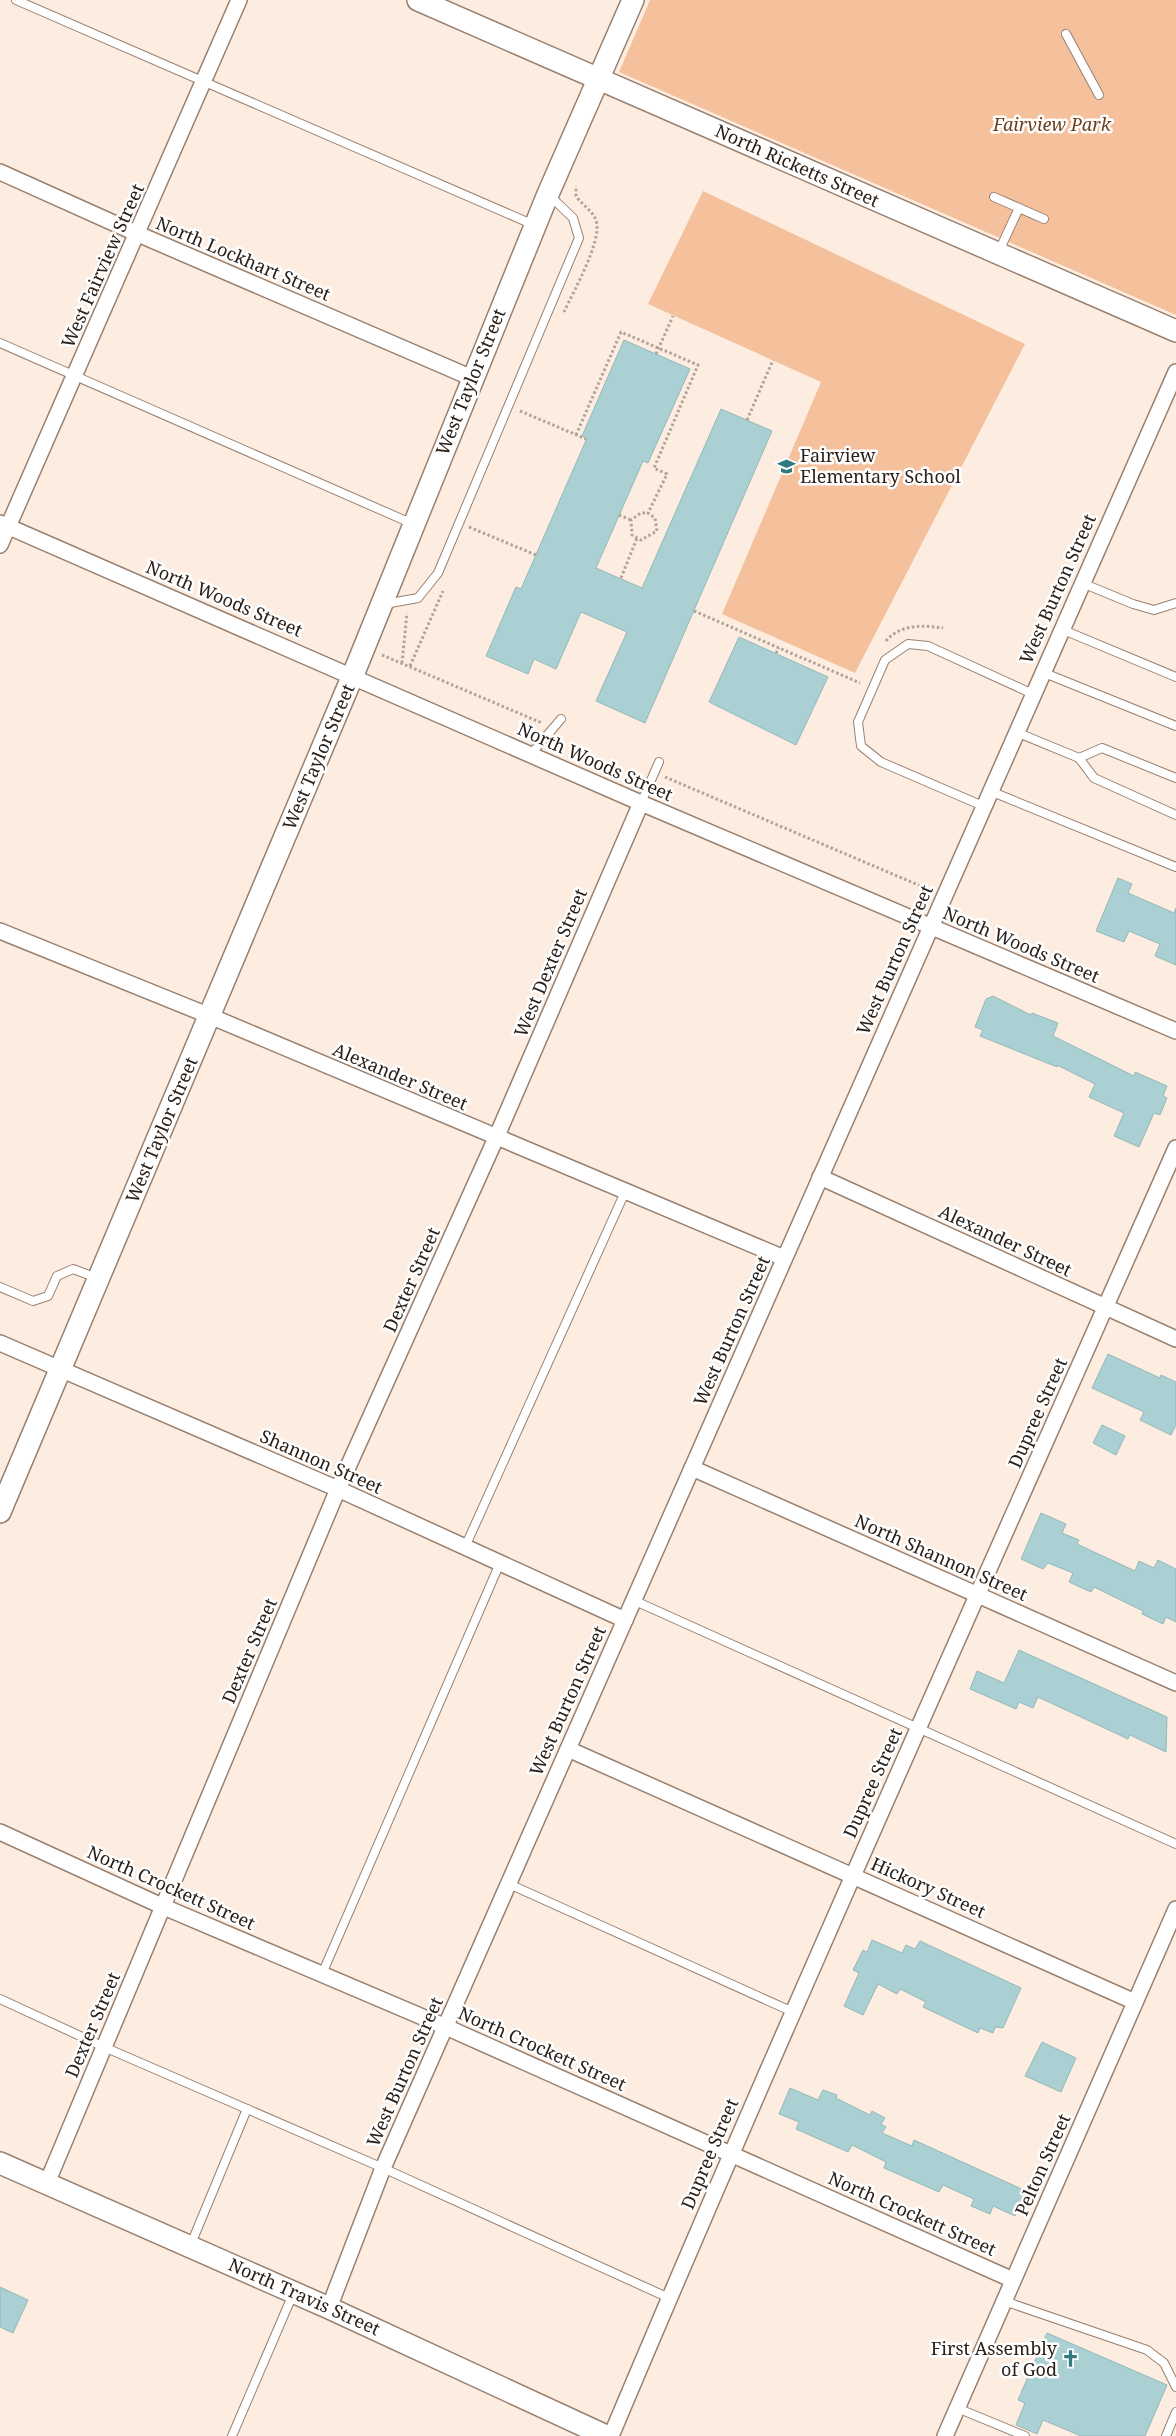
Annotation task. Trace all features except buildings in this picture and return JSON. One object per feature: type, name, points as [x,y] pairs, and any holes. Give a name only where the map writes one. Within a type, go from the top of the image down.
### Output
[{"type":"main road","name":"North Ricketts Street","points":[[418,0],[1176,331]]},
{"type":"main road","name":"West Taylor Street","points":[[0,1512],[353,675],[535,225],[633,0]]},
{"type":"main road","name":"North Travis Street","points":[[0,2163],[294,2292],[606,2436]]},
{"type":"street","name":"West Fairview Street","points":[[0,546],[4,524],[75,376],[239,0]]},
{"type":"street","name":"North Lockhart Street","points":[[0,172],[138,234],[472,378]]},
{"type":"street","name":"West Burton Street","points":[[329,2308],[383,2168],[1176,372]]},
{"type":"street","name":"North Woods Street","points":[[4,524],[642,803],[1176,1030]]},
{"type":"street","name":"West Dexter Street","points":[[496,1138],[642,803]]},
{"type":"street","name":"Alexander Street","points":[[0,931],[210,1016],[784,1258]]},
{"type":"street","name":"Dexter Street","points":[[47,2183],[338,1489],[496,1138]]},
{"type":"street","name":"Dupree Street","points":[[611,2436],[730,2154],[1176,1148]]},
{"type":"street","name":"Alexander Street","points":[[820,1177],[1176,1339]]},
{"type":"street","name":"Shannon Street","points":[[0,1343],[338,1489],[625,1620]]},
{"type":"street","name":"North Shannon Street","points":[[692,1468],[1176,1683]]},
{"type":"street","name":"Hickory Street","points":[[568,1749],[853,1874],[1135,2002]]},
{"type":"street","name":"North Crockett Street","points":[[0,1832],[164,1907],[446,2027],[1013,2280]]},
{"type":"street","name":"Pelton Street","points":[[945,2436],[1176,1909]]},
{"type":"lane","points":[[16,0],[535,225]]},
{"type":"lane","points":[[1066,34],[1099,95]]},
{"type":"lane","points":[[380,605],[418,598],[438,573],[579,238],[572,218],[548,194]]},
{"type":"lane","points":[[994,196],[1044,218]]},
{"type":"lane","points":[[998,253],[1019,208]]},
{"type":"lane","points":[[0,343],[414,524]]},
{"type":"lane","points":[[1082,582],[1133,604],[1154,610],[1176,603]]},
{"type":"lane","points":[[1061,629],[1176,677]]},
{"type":"lane","points":[[983,806],[881,762],[861,746],[858,722],[885,660],[908,644],[928,646],[1033,694]]},
{"type":"lane","points":[[1042,672],[1176,726]]},
{"type":"lane","points":[[531,754],[562,719]]},
{"type":"lane","points":[[1016,732],[1079,758],[1094,778],[1176,814]]},
{"type":"lane","points":[[1079,758],[1102,748],[1176,778]]},
{"type":"lane","points":[[642,803],[659,762]]},
{"type":"lane","points":[[990,791],[1176,867]]},
{"type":"lane","points":[[465,1547],[625,1192]]},
{"type":"lane","points":[[0,1287],[33,1301],[48,1296],[57,1276],[74,1269],[99,1279]]},
{"type":"lane","points":[[322,1974],[500,1563]]},
{"type":"lane","points":[[633,1600],[1176,1844]]},
{"type":"lane","points":[[509,1884],[793,2012]]},
{"type":"lane","points":[[0,1999],[104,2047],[383,2168],[669,2298]]},
{"type":"lane","points":[[190,2246],[247,2109]]},
{"type":"lane","points":[[232,2436],[294,2292]]},
{"type":"lane","points":[[1004,2300],[1147,2350],[1164,2364],[1176,2387]]},
{"type":"lane","points":[[957,2408],[1025,2436]]},
{"type":"lane","points":[[1166,2436],[1176,2412]]},
{"type":"path","points":[[656,354],[673,316]]},
{"type":"path","points":[[576,435],[621,332],[698,365],[654,468],[667,474],[648,513]]},
{"type":"path","points":[[747,420],[773,360]]},
{"type":"path","points":[[508,406],[586,439]]},
{"type":"path","points":[[641,513],[648,513],[656,518],[657,532],[641,540],[632,535],[631,520],[641,513]]},
{"type":"path","points":[[619,516],[631,520]]},
{"type":"path","points":[[459,522],[536,555]]},
{"type":"path","points":[[621,578],[638,538]]},
{"type":"path","points":[[402,662],[408,600]]},
{"type":"path","points":[[694,611],[873,688]]},
{"type":"path","points":[[776,653],[779,648]]},
{"type":"path","points":[[362,652],[385,655],[543,724]]},
{"type":"path","points":[[664,777],[944,896]]},
{"type":"green space","name":"Fairview Park","points":[[650,0],[1176,0],[1176,315],[619,72]]},
{"type":"green space","points":[[703,191],[1025,344],[855,673],[722,614],[821,382],[648,304]]},
{"type":"place","name":"Fairview Elementary School","points":[[786,466]]},
{"type":"place","name":"First Assembly of God","points":[[1071,2359]]}]
